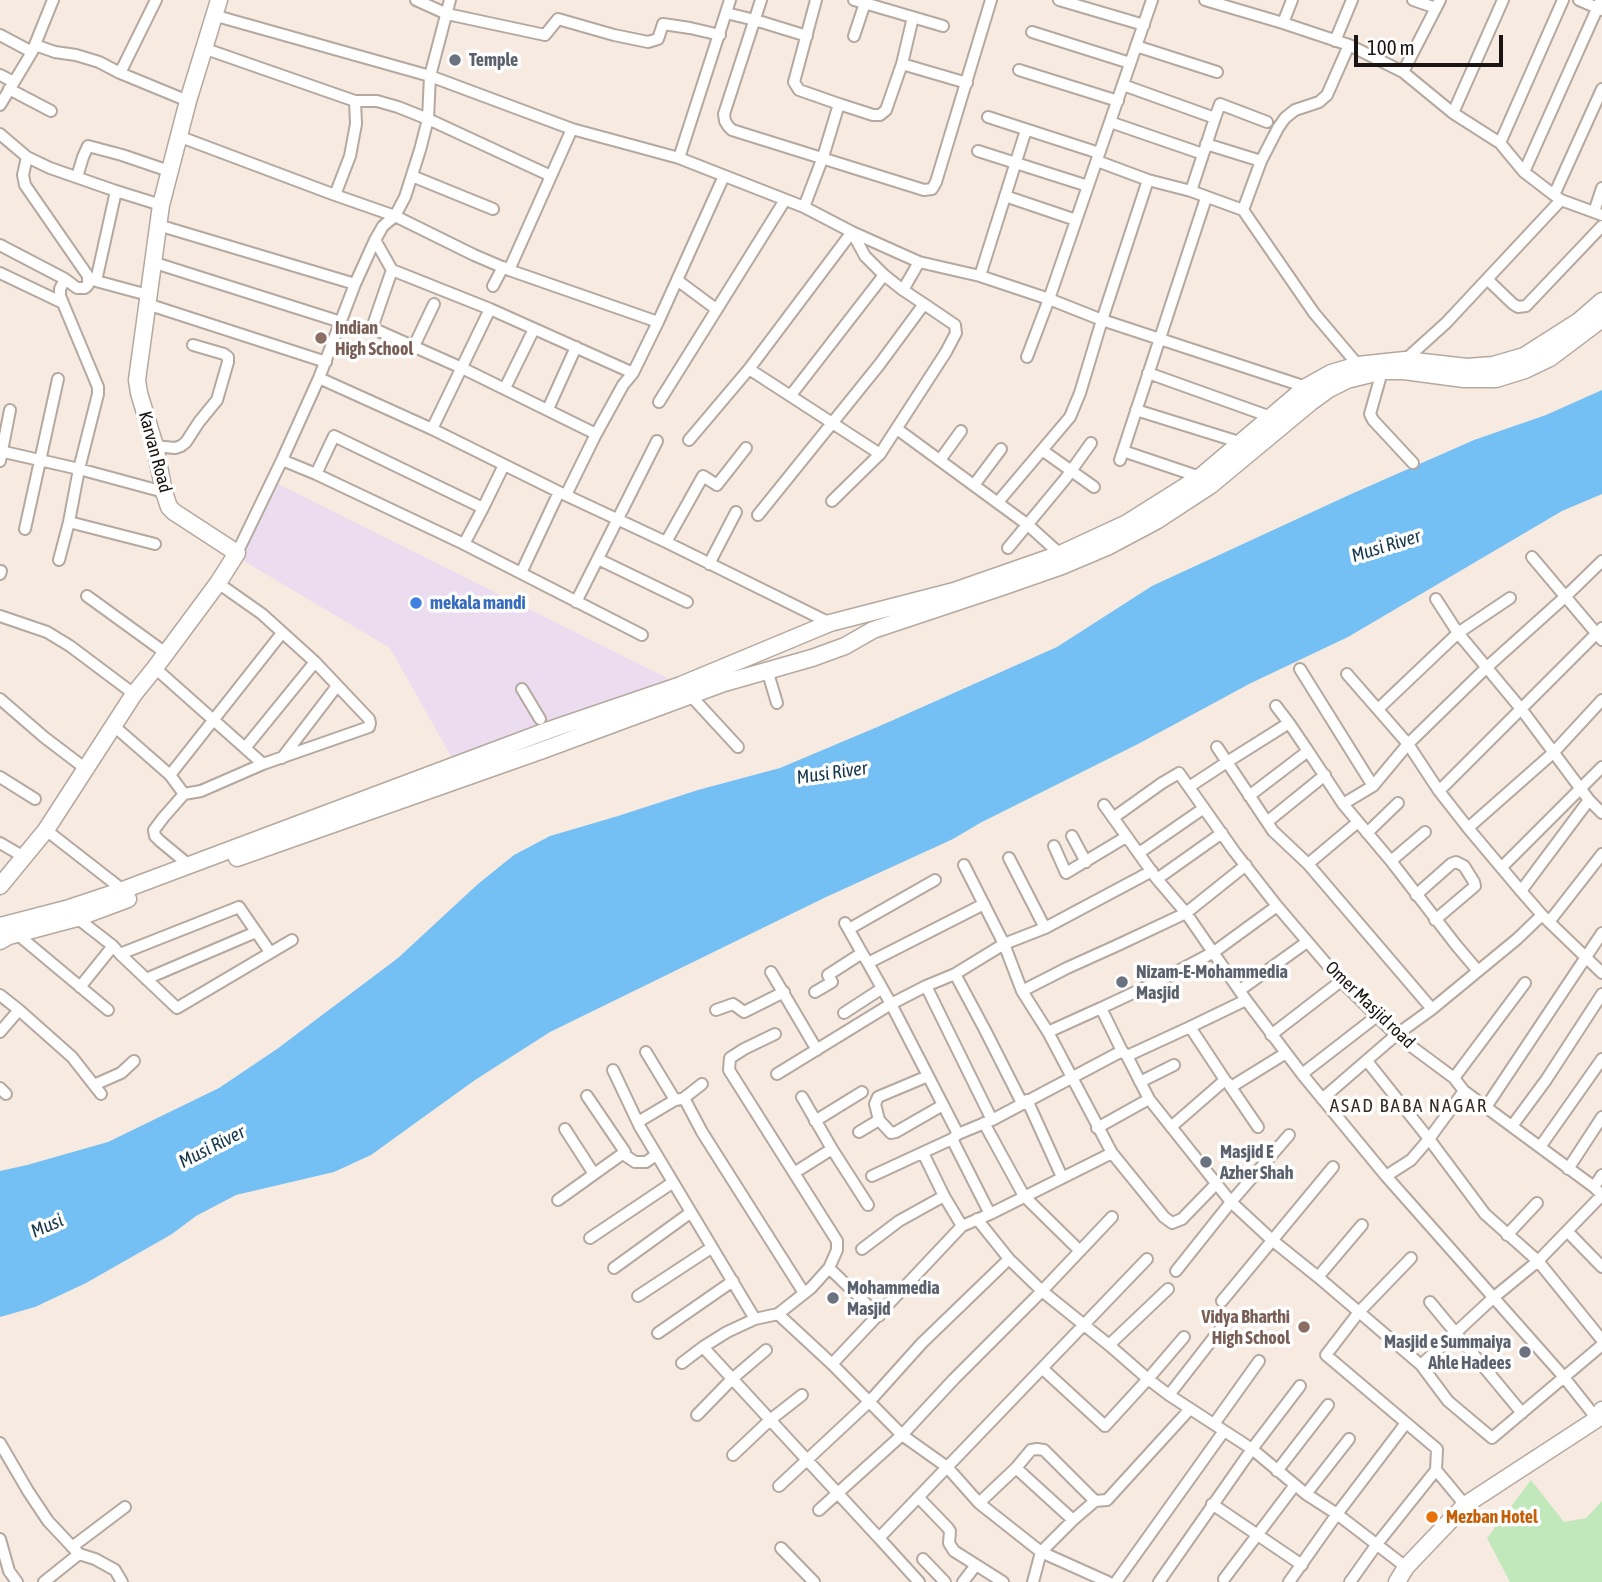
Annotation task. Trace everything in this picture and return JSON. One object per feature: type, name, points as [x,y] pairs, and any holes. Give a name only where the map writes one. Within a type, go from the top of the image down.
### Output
[{"type":"street","points":[[0,105],[34,48],[53,0]]},
{"type":"street","points":[[120,73],[156,0]]},
{"type":"street","points":[[416,0],[447,14],[545,35],[558,19],[648,42],[658,39],[663,24],[720,35]]},
{"type":"street","points":[[0,886],[46,830],[134,694],[167,654],[237,553],[319,378],[375,240],[383,226],[395,216],[405,197],[428,119],[430,76],[450,0]]},
{"type":"street","points":[[679,158],[730,0]]},
{"type":"street","points":[[761,0],[724,114],[725,121],[732,130],[924,190],[932,189],[936,183],[991,0]]},
{"type":"street","points":[[816,0],[795,76],[796,87],[873,115],[880,115],[886,110],[902,64],[913,17]]},
{"type":"street","points":[[853,0],[943,26]]},
{"type":"street","points":[[1059,0],[1074,2],[1144,25]]},
{"type":"street","points":[[1027,357],[1152,0]]},
{"type":"street","points":[[1205,0],[1223,2],[1349,45],[1403,72],[1453,113],[1500,143],[1524,172],[1558,197],[1598,213],[1602,188]]},
{"type":"street","points":[[1283,23],[1292,0]]},
{"type":"street","points":[[1335,41],[1352,0]]},
{"type":"street","points":[[1403,72],[1438,4],[1413,0]]},
{"type":"street","points":[[1453,113],[1503,0]]},
{"type":"street","points":[[1500,143],[1563,0]]},
{"type":"street","points":[[1524,172],[1600,6],[1579,0]]},
{"type":"street","points":[[854,36],[866,2]]},
{"type":"street","points":[[216,7],[430,76],[572,129],[679,158],[804,207],[919,262],[980,276],[1102,320],[1306,387]]},
{"type":"street","name":"Karvan Road","points":[[216,7],[161,205],[137,380],[170,507],[237,553]]},
{"type":"street","points":[[726,13],[807,36]]},
{"type":"street","points":[[1032,32],[1130,64]]},
{"type":"street","points":[[0,35],[34,48],[99,62],[188,101]]},
{"type":"street","points":[[1243,210],[1261,161],[1285,118],[1295,110],[1319,102],[1327,95],[1349,45]]},
{"type":"street","points":[[1136,46],[1217,72]]},
{"type":"street","points":[[203,48],[355,101],[384,103],[428,119],[551,176]]},
{"type":"street","points":[[902,64],[967,83]]},
{"type":"street","points":[[1018,70],[1118,101]]},
{"type":"street","points":[[0,75],[51,111]]},
{"type":"street","points":[[1123,85],[1215,118]]},
{"type":"street","points":[[1405,360],[1488,280],[1558,197],[1602,89]]},
{"type":"street","points":[[335,195],[352,146],[356,124],[355,101]]},
{"type":"street","points":[[804,207],[839,104]]},
{"type":"street","points":[[1191,191],[1220,104],[1267,122]]},
{"type":"street","points":[[988,117],[1098,157],[1149,180],[1191,191],[1243,210],[1307,303],[1359,365]]},
{"type":"street","points":[[1110,122],[1205,149],[1261,161]]},
{"type":"street","points":[[493,286],[506,268],[572,129]]},
{"type":"street","points":[[980,276],[1026,130]]},
{"type":"street","points":[[0,134],[27,158],[161,205]]},
{"type":"street","points":[[178,136],[395,216],[506,268],[658,322]]},
{"type":"street","points":[[77,177],[88,146],[169,171]]},
{"type":"street","points":[[978,151],[1088,186]]},
{"type":"street","points":[[0,244],[77,288],[85,288],[88,285],[88,276],[25,185],[23,175],[27,158]]},
{"type":"street","points":[[412,176],[494,209]]},
{"type":"street","points":[[520,573],[562,494],[633,373],[724,176]]},
{"type":"street","points":[[998,502],[1070,417],[1149,180]]},
{"type":"street","points":[[116,191],[96,281],[326,362]]},
{"type":"street","points":[[1005,196],[1076,220]]},
{"type":"street","points":[[1200,477],[1122,456],[1206,198]]},
{"type":"street","points":[[659,402],[785,200]]},
{"type":"street","points":[[158,225],[355,284]]},
{"type":"street","points":[[1488,280],[1513,304],[1518,307],[1526,306],[1602,226]]},
{"type":"street","points":[[832,501],[880,454],[956,333],[955,325],[884,275],[865,256],[852,232]]},
{"type":"street","points":[[689,440],[749,369],[852,232]]},
{"type":"street","points":[[375,240],[392,271],[490,309],[633,373]]},
{"type":"street","points":[[152,262],[341,322]]},
{"type":"street","points":[[903,290],[919,262]]},
{"type":"street","points":[[392,271],[372,328],[505,388],[596,434]]},
{"type":"street","points":[[0,273],[63,303]]},
{"type":"street","points":[[791,395],[884,275]]},
{"type":"street","points":[[59,560],[79,469],[97,405],[98,387],[60,296],[65,279]]},
{"type":"street","points":[[677,280],[716,309]]},
{"type":"street","points":[[0,926],[66,909],[123,890],[549,730],[681,685],[830,623],[956,596],[1062,566],[1107,547],[1156,521],[1211,485],[1311,402],[1347,380],[1405,360],[1468,367],[1493,365],[1524,356],[1578,321],[1602,300]]},
{"type":"street","points":[[414,346],[434,304]]},
{"type":"street","points":[[758,515],[925,304]]},
{"type":"street","points":[[432,429],[490,309]]},
{"type":"street","points":[[0,942],[17,934],[76,918],[724,683],[838,648],[873,630],[1060,554],[1127,523],[1200,477],[1306,387],[1331,373],[1359,365],[1464,379],[1496,379],[1525,370],[1550,358],[1602,319]]},
{"type":"street","points":[[505,388],[534,329]]},
{"type":"street","points":[[156,446],[181,446],[218,400],[228,357],[193,345]]},
{"type":"street","points":[[548,409],[576,348]]},
{"type":"street","points":[[1383,367],[1370,414],[1413,463]]},
{"type":"street","points":[[749,369],[880,454]]},
{"type":"street","points":[[1148,373],[1271,417]]},
{"type":"street","points":[[319,378],[432,429],[830,623]]},
{"type":"street","points":[[25,528],[58,379]]},
{"type":"street","points":[[10,410],[1,455],[40,460],[164,492]]},
{"type":"street","points":[[1136,410],[1240,442]]},
{"type":"street","points":[[897,429],[1028,525],[1060,554]]},
{"type":"street","points":[[940,460],[961,432]]},
{"type":"street","points":[[316,474],[334,436],[483,508]]},
{"type":"street","points":[[576,602],[657,441]]},
{"type":"street","points":[[1008,548],[1091,443]]},
{"type":"street","points":[[666,542],[703,476],[717,485],[746,448]]},
{"type":"street","points":[[974,485],[1001,449]]},
{"type":"street","points":[[1042,450],[1094,487]]},
{"type":"street","points":[[282,460],[464,544],[642,635]]},
{"type":"street","points":[[464,544],[504,465]]},
{"type":"street","points":[[709,564],[736,512]]},
{"type":"street","points":[[69,522],[155,544]]},
{"type":"street","points":[[1438,791],[1600,634],[1532,557]]},
{"type":"street","points":[[598,559],[687,602]]},
{"type":"street","points":[[1343,804],[1373,786],[1408,744],[1602,561]]},
{"type":"street","points":[[189,865],[160,841],[153,830],[184,794],[201,791],[263,764],[369,727],[369,719],[315,663],[262,614],[218,583]]},
{"type":"street","points":[[87,596],[167,654]]},
{"type":"street","points":[[1378,709],[1458,633],[1510,598]]},
{"type":"street","points":[[1436,599],[1458,633],[1602,813]]},
{"type":"street","points":[[0,617],[47,632],[134,694]]},
{"type":"street","points":[[170,775],[282,633]]},
{"type":"street","points":[[245,748],[315,663]]},
{"type":"street","points":[[155,668],[263,764]]},
{"type":"street","points":[[1300,669],[1373,786]]},
{"type":"street","points":[[766,670],[776,703]]},
{"type":"street","points":[[1347,674],[1408,744],[1438,791],[1521,891],[1602,973]]},
{"type":"street","points":[[282,758],[337,686]]},
{"type":"street","points":[[522,690],[540,719]]},
{"type":"street","points":[[691,696],[738,747]]},
{"type":"street","points":[[0,699],[86,769]]},
{"type":"street","points":[[1468,828],[1553,753],[1602,700]]},
{"type":"street","points":[[1276,706],[1343,804],[1478,971]]},
{"type":"street","points":[[1189,787],[1289,723]]},
{"type":"street","points":[[114,726],[170,775],[184,794]]},
{"type":"street","points":[[1217,747],[1273,831],[1308,864],[1432,1009]]},
{"type":"street","points":[[1249,796],[1308,751]]},
{"type":"street","points":[[1502,867],[1602,767]]},
{"type":"street","name":"Omer Masjid road","points":[[1113,818],[1178,773],[1277,906],[1341,981],[1396,1035],[1454,1078],[1464,1091],[1599,1192]]},
{"type":"street","points":[[1266,822],[1325,775]]},
{"type":"street","points":[[0,778],[35,799]]},
{"type":"street","points":[[1521,891],[1589,800]]},
{"type":"street","points":[[1367,833],[1398,803]]},
{"type":"street","points":[[1104,805],[1214,952],[1271,1035],[1322,1099],[1493,1298],[1600,1415],[1465,1505],[1406,1567],[1397,1582]]},
{"type":"street","points":[[1139,853],[1203,808]]},
{"type":"street","points":[[1308,864],[1358,822]]},
{"type":"street","points":[[46,830],[123,890]]},
{"type":"street","points":[[1391,861],[1425,832]]},
{"type":"street","points":[[777,1074],[891,1004],[955,974],[1004,944],[1045,928],[1154,875],[1222,833]]},
{"type":"street","points":[[1072,836],[1086,862]]},
{"type":"street","points":[[1054,846],[1066,873],[1126,837]]},
{"type":"street","points":[[0,843],[24,857]]},
{"type":"street","points":[[1322,1099],[1396,1035],[1546,918],[1602,854]]},
{"type":"street","points":[[1009,858],[1045,928]]},
{"type":"street","points":[[1416,895],[1451,864],[1456,862],[1464,866],[1475,886],[1435,920]]},
{"type":"street","points":[[964,864],[1004,944],[1022,991],[1048,1032],[1112,1153],[1164,1217],[1172,1223],[1182,1219],[1215,1185]]},
{"type":"street","points":[[1022,991],[1185,913],[1246,865]]},
{"type":"street","points":[[935,880],[847,926],[943,1105],[990,1214]]},
{"type":"street","points":[[815,992],[832,982],[828,975],[984,904]]},
{"type":"street","points":[[1048,1032],[1161,980],[1214,952],[1277,906]]},
{"type":"street","points":[[80,987],[116,950],[239,907],[271,952]]},
{"type":"street","points":[[76,918],[116,950],[177,1008],[292,940]]},
{"type":"street","points":[[146,979],[257,932]]},
{"type":"street","points":[[1486,1107],[1602,933]]},
{"type":"street","points":[[17,934],[108,1010]]},
{"type":"street","points":[[872,1176],[1072,1078],[1190,1027],[1243,995],[1307,942]]},
{"type":"street","points":[[771,972],[817,1050]]},
{"type":"street","points":[[955,974],[1025,1102],[1062,1177]]},
{"type":"street","points":[[1271,1035],[1341,981]]},
{"type":"street","points":[[1454,1078],[1525,983]]},
{"type":"street","points":[[926,986],[1024,1196],[1080,1251]]},
{"type":"street","points":[[844,1013],[881,989]]},
{"type":"street","points":[[716,1010],[733,1004],[744,1012],[784,992]]},
{"type":"street","points":[[1512,1126],[1546,1080],[1602,994]]},
{"type":"street","points":[[0,995],[72,1057],[98,1089],[134,1061]]},
{"type":"street","points":[[1101,1008],[1149,1099],[1215,1185],[1272,1240],[1420,1365],[1448,1401],[1492,1438],[1602,1342],[1538,1261],[1485,1214],[1367,1061]]},
{"type":"street","points":[[0,1032],[19,1010]]},
{"type":"street","points":[[1302,1074],[1377,1016]]},
{"type":"street","points":[[1190,1027],[1258,1127]]},
{"type":"street","points":[[682,1363],[727,1332],[755,1319],[778,1314],[830,1268],[838,1250],[837,1241],[729,1070],[730,1058],[775,1034]]},
{"type":"street","points":[[646,1052],[702,1132],[804,1293]]},
{"type":"street","points":[[1171,1127],[1228,1084],[1286,1053]]},
{"type":"street","points":[[1540,1147],[1602,1059]]},
{"type":"street","points":[[1140,1082],[1174,1065]]},
{"type":"street","points":[[613,1070],[656,1155],[755,1319]]},
{"type":"street","points":[[928,1076],[878,1097],[875,1104],[879,1119],[891,1133],[943,1105]]},
{"type":"street","points":[[638,1122],[702,1084]]},
{"type":"street","points":[[1386,1176],[1410,1160],[1464,1091]]},
{"type":"street","points":[[815,1121],[862,1092]]},
{"type":"street","points":[[587,1096],[625,1152],[623,1154]]},
{"type":"street","points":[[802,1097],[868,1205]]},
{"type":"street","points":[[1097,1128],[1149,1099]]},
{"type":"street","points":[[1568,1169],[1602,1117]]},
{"type":"street","points":[[859,1132],[879,1119]]},
{"type":"street","points":[[565,1129],[594,1174]]},
{"type":"street","points":[[1176,1271],[1289,1135]]},
{"type":"street","points":[[794,1172],[832,1149]]},
{"type":"street","points":[[923,1153],[962,1226]]},
{"type":"street","points":[[832,1364],[962,1226],[1112,1153]]},
{"type":"street","points":[[623,1154],[635,1162],[646,1162],[656,1155]]},
{"type":"street","points":[[558,1200],[623,1154]]},
{"type":"street","points":[[1222,1301],[1333,1167]]},
{"type":"street","points":[[1420,1365],[1538,1261],[1567,1231],[1599,1192],[1602,1175]]},
{"type":"street","points":[[590,1238],[672,1183]]},
{"type":"street","points":[[862,1249],[899,1221],[944,1196]]},
{"type":"street","points":[[1507,1236],[1537,1203]]},
{"type":"street","points":[[614,1268],[690,1213]]},
{"type":"street","points":[[819,1510],[902,1435],[1112,1217]]},
{"type":"street","points":[[976,1219],[1009,1259],[1042,1291],[1168,1395],[1252,1449],[1306,1494],[1337,1514],[1406,1567]]},
{"type":"street","points":[[1318,1277],[1362,1225]]},
{"type":"street","points":[[1567,1231],[1602,1267]]},
{"type":"street","points":[[638,1296],[711,1248]]},
{"type":"street","points":[[1350,1582],[1436,1470],[1437,1449],[1326,1355],[1359,1312],[1410,1258]]},
{"type":"street","points":[[779,1486],[869,1402],[922,1343],[1009,1259]]},
{"type":"street","points":[[879,1538],[1147,1259]]},
{"type":"street","points":[[830,1268],[879,1316]]},
{"type":"street","points":[[658,1333],[733,1280]]},
{"type":"street","points":[[1109,1345],[1168,1289]]},
{"type":"street","points":[[1430,1302],[1521,1413]]},
{"type":"street","points":[[778,1314],[902,1435],[947,1467],[979,1503],[1041,1552],[1108,1582]]},
{"type":"street","points":[[1168,1395],[1222,1327]]},
{"type":"street","points":[[1043,1369],[1105,1426],[1184,1337]]},
{"type":"street","points":[[702,1347],[919,1582]]},
{"type":"street","points":[[697,1415],[732,1379],[766,1350]]},
{"type":"street","points":[[1214,1424],[1258,1361]]},
{"type":"street","points":[[1159,1582],[1212,1504],[1300,1386]]},
{"type":"street","points":[[733,1455],[770,1420],[802,1395]]},
{"type":"street","points":[[1277,1471],[1328,1405]]},
{"type":"street","points":[[1033,1582],[1041,1552],[1095,1501],[1107,1500],[1190,1409]]},
{"type":"street","points":[[1289,1582],[1406,1423]]},
{"type":"street","points":[[1116,1582],[1224,1431]]},
{"type":"street","points":[[1306,1494],[1349,1439]]},
{"type":"street","points":[[0,1443],[48,1521],[75,1550],[115,1570],[122,1582]]},
{"type":"street","points":[[979,1503],[1031,1450],[1037,1449],[1044,1450],[1095,1501]]},
{"type":"street","points":[[1016,1468],[1073,1520]]},
{"type":"street","points":[[1436,1470],[1465,1505]]},
{"type":"street","points":[[1224,1579],[1295,1485]]},
{"type":"street","points":[[918,1497],[950,1531],[949,1543],[954,1550],[1003,1582]]},
{"type":"street","points":[[1212,1504],[1302,1565]]},
{"type":"street","points":[[44,1582],[75,1550],[125,1507]]},
{"type":"street","points":[[0,1539],[9,1572],[17,1582]]},
{"type":"street","points":[[781,1548],[814,1582]]},
{"type":"street","points":[[923,1559],[945,1582]]},
{"type":"street","points":[[963,1582],[976,1565]]},
{"type":"shaded area","name":"mekala mandi","points":[[272,481],[681,685],[456,765],[390,648],[239,558]]},
{"type":"green space","points":[[1531,1480],[1564,1522],[1586,1518],[1602,1501],[1602,1582],[1510,1582],[1487,1538]]},
{"type":"water","points":[[1602,390],[1602,494],[1562,511],[1348,637],[1251,683],[953,839],[824,898],[550,1032],[475,1080],[371,1155],[334,1172],[236,1195],[196,1216],[172,1234],[86,1283],[35,1307],[0,1317],[0,1171],[108,1142],[219,1088],[277,1049],[398,958],[478,884],[514,855],[550,836],[698,790],[780,768],[882,725],[1057,647],[1152,586],[1474,440],[1546,415]]},
{"type":"place","name":"Temple","points":[[455,60]]},
{"type":"place","name":"Indian High School","points":[[321,338]]},
{"type":"place","name":"mekala mandi","points":[[416,603]]},
{"type":"place","name":"Nizam-E-Mohammedia Masjid","points":[[1122,982]]},
{"type":"place","name":"Masjid E Azher Shah","points":[[1206,1162]]},
{"type":"place","name":"Mohammedia Masjid","points":[[833,1298]]},
{"type":"place","name":"Vidya Bharthi High School","points":[[1304,1327]]},
{"type":"place","name":"Masjid e Summaiya Ahle Hadees","points":[[1525,1352]]},
{"type":"place","name":"Mezban Hotel","points":[[1432,1517]]},
{"type":"district","name":"ASAD BABA NAGAR","points":[[1409,1106]]},
{"type":"water label","name":"Musi River","points":[[1386,546]]},
{"type":"water label","name":"Musi River","points":[[832,773]]},
{"type":"water label","name":"Musi River","points":[[212,1147]]},
{"type":"water label","name":"Musi","points":[[47,1226]]}]
